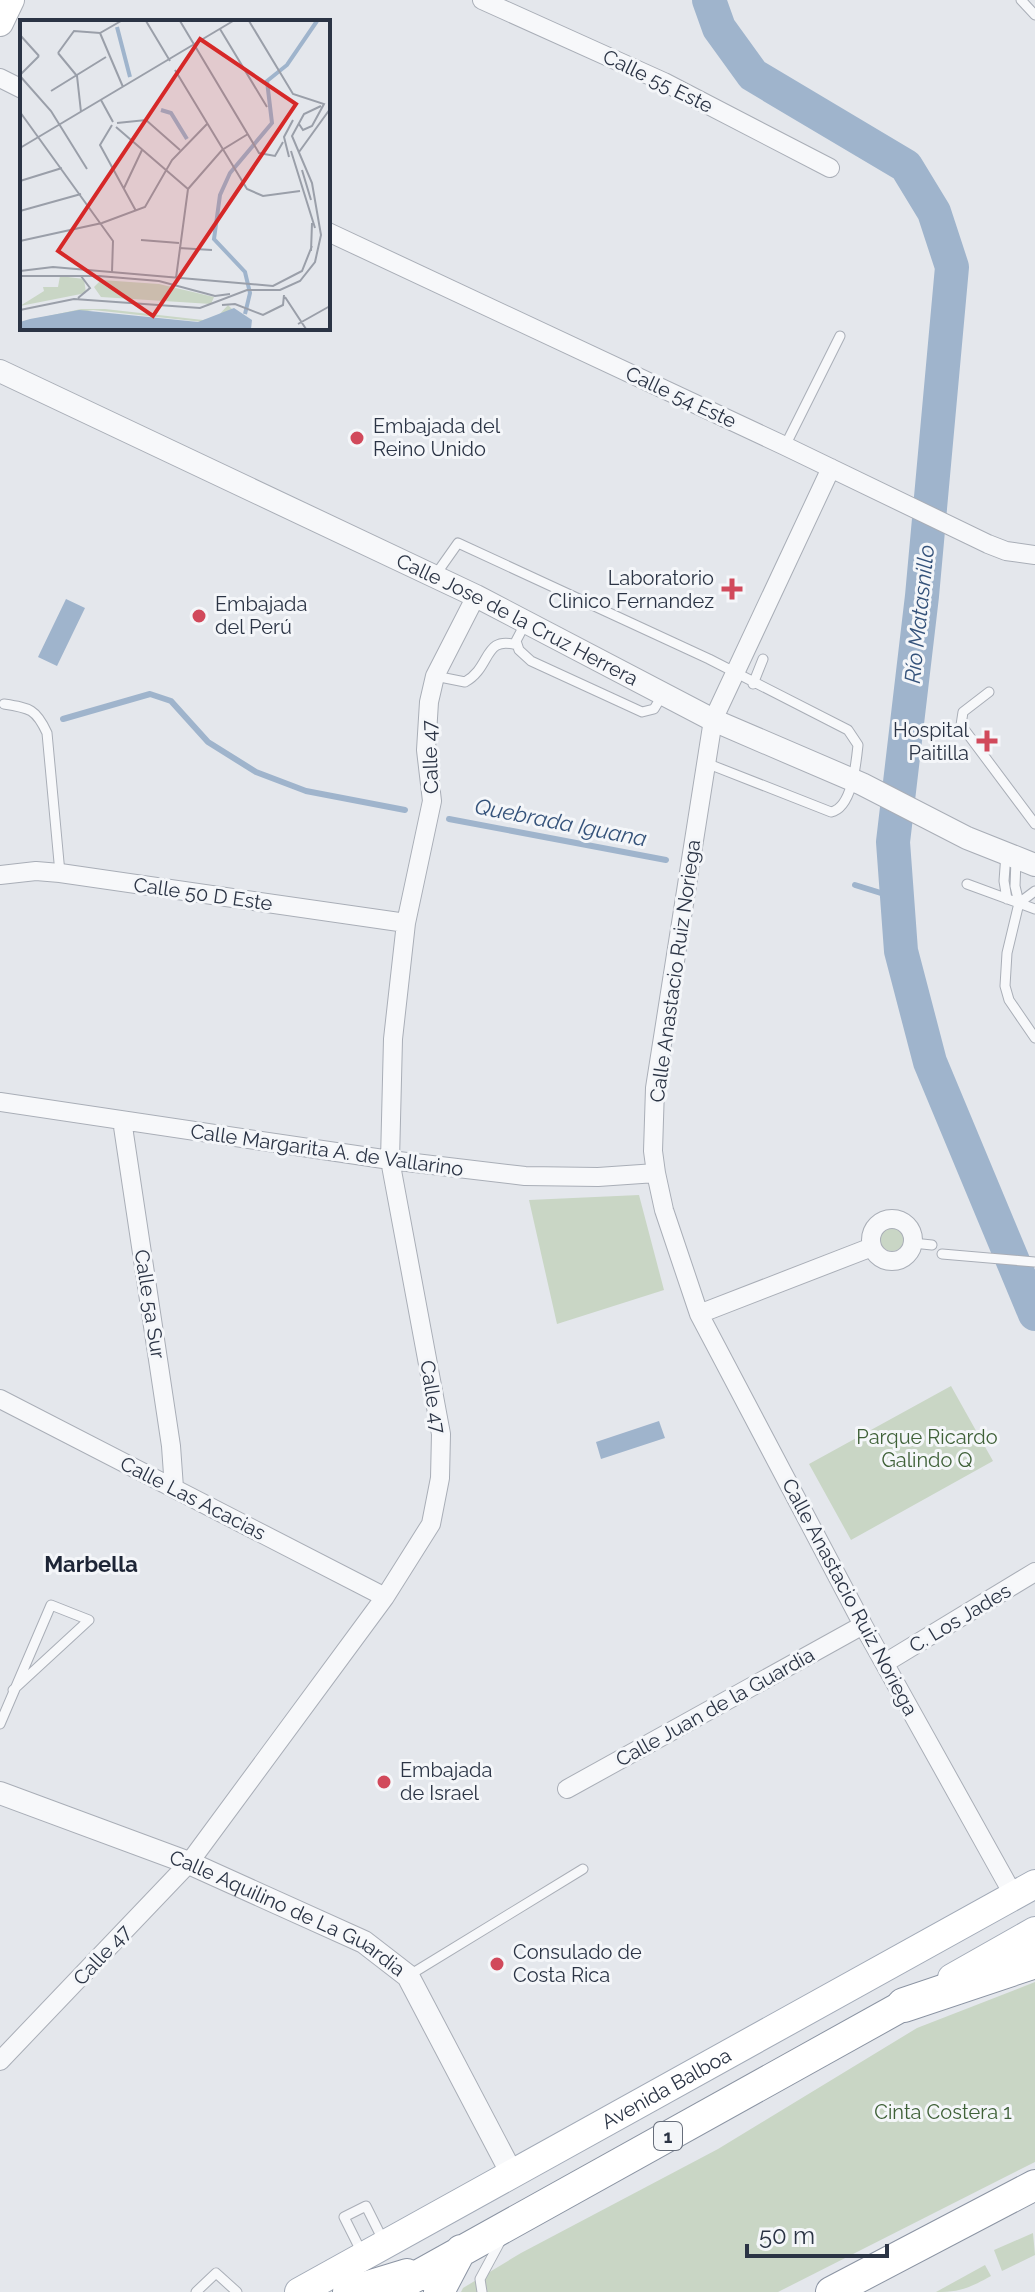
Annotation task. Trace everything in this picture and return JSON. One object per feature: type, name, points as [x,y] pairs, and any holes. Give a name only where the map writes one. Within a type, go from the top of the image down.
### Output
[{"type":"highway","points":[[904,2005],[1035,1961]]},
{"type":"highway","name":"1","points":[[436,2279],[461,2250],[904,2005]]},
{"type":"highway","points":[[831,2292],[1032,2194]]},
{"type":"highway","points":[[348,2292],[436,2279]]},
{"type":"highway","points":[[388,2292],[436,2279]]},
{"type":"main road","name":"Avenida Balboa","points":[[299,2292],[1024,1890]]},
{"type":"main road","name":"1","points":[[904,2005],[1035,1931]]},
{"type":"street","name":"Calle 55 Este","points":[[482,0],[664,82],[830,168]]},
{"type":"street","points":[[0,78],[20,88]]},
{"type":"street","name":"Calle 54 Este","points":[[330,233],[988,544],[1006,551],[1035,555]]},
{"type":"street","name":"Calle Jose de la Cruz Herrera","points":[[0,371],[476,596],[713,720],[857,782],[967,838],[1019,859]]},
{"type":"street","name":"Calle Anastacio Ruiz Noriega","points":[[831,468],[713,720],[655,1088],[653,1151],[664,1210],[699,1314],[863,1625],[1024,1890]]},
{"type":"street","name":"Calle 47","points":[[0,2061],[189,1863],[385,1597],[431,1524],[440,1478],[441,1434],[390,1160],[393,1039],[406,923],[432,801],[426,750],[429,702],[435,676],[476,596]]},
{"type":"street","name":"Calle 50 D Este","points":[[0,875],[36,871],[60,873],[406,923]]},
{"type":"street","name":"Calle Margarita A. de Vallarino","points":[[0,1102],[390,1160],[525,1176],[598,1177],[656,1173]]},
{"type":"street","name":"Calle 5a Sur","points":[[122,1120],[171,1446],[174,1488]]},
{"type":"street","points":[[890,1219],[907,1225],[913,1236],[923,1244],[891,1261],[880,1257],[872,1247],[874,1229],[890,1219]]},
{"type":"street","points":[[699,1314],[872,1247]]},
{"type":"street","name":"Calle Las Acacias","points":[[0,1399],[385,1597]]},
{"type":"street","name":"C. Los Jades","points":[[885,1663],[1035,1572]]},
{"type":"street","name":"Calle Juan de la Guardia","points":[[567,1789],[863,1625]]},
{"type":"street","name":"Calle Aquilino de La Guardia","points":[[0,1793],[189,1863],[364,1942],[408,1976],[512,2174]]},
{"type":"lane","points":[[1021,0],[1035,15]]},
{"type":"lane","points":[[785,446],[840,336]]},
{"type":"lane","points":[[434,577],[458,543],[851,732],[858,745],[857,782],[842,808],[831,812],[706,763]]},
{"type":"lane","points":[[517,645],[518,635],[526,622]]},
{"type":"lane","points":[[435,676],[465,682],[481,670],[490,651],[502,642],[517,645],[531,661],[642,712],[654,709],[663,694]]},
{"type":"lane","points":[[753,684],[763,659]]},
{"type":"lane","points":[[989,692],[963,712],[961,725],[1035,824]]},
{"type":"lane","points":[[4,704],[24,707],[38,715],[47,733],[60,873]]},
{"type":"lane","points":[[1007,899],[1004,881],[1019,859]]},
{"type":"lane","points":[[1019,859],[1015,886],[1019,903],[1007,953],[1005,986],[1009,1000],[1035,1038]]},
{"type":"lane","points":[[967,884],[1033,907]]},
{"type":"lane","points":[[1019,903],[1035,891]]},
{"type":"lane","points":[[942,1254],[1035,1262]]},
{"type":"lane","points":[[0,1724],[13,1690],[51,1605],[89,1620],[13,1690]]},
{"type":"lane","points":[[408,1976],[583,1869]]},
{"type":"lane","points":[[482,2292],[480,2279],[510,2223]]},
{"type":"lane","points":[[196,2292],[216,2273],[237,2292]]},
{"type":"green space","points":[[639,1195],[664,1290],[557,1324],[529,1200]]},
{"type":"green space","points":[[892,1227],[903,1234],[904,1239],[897,1250],[892,1251],[881,1244],[880,1239],[887,1228]]},
{"type":"green space","name":"Parque Ricardo Galindo Q","points":[[951,1386],[993,1461],[851,1540],[809,1464]]},
{"type":"green space","name":"Cinta Costera 1","points":[[1035,1982],[1035,2162],[778,2292],[461,2292],[521,2253],[718,2149],[917,2028]]},
{"type":"green space","points":[[1033,2233],[1035,2255],[1002,2271],[994,2250]]},
{"type":"green space","points":[[985,2265],[991,2276],[977,2284],[936,2292]]},
{"type":"water","points":[[66,599],[85,608],[57,666],[38,657]]},
{"type":"water","points":[[659,1421],[665,1438],[601,1459],[596,1442]]},
{"type":"waterway","name":"Río Matasnillo","points":[[709,0],[719,28],[753,75],[906,166],[934,212],[952,267],[922,596],[893,842],[901,951],[930,1062],[1035,1314]]},
{"type":"waterway","name":"Quebrada Iguana","points":[[63,719],[150,694],[171,701],[208,742],[256,772],[306,791],[405,810]]},
{"type":"waterway","name":"Quebrada Iguana","points":[[449,819],[666,860]]},
{"type":"waterway","name":"Quebrada Iguana","points":[[855,885],[897,898]]},
{"type":"place","name":"Embajada del Reino Unido","points":[[357,438]]},
{"type":"place","name":"Laboratorio Clinico Fernandez","points":[[732,589]]},
{"type":"place","name":"Embajada del Perú","points":[[199,616]]},
{"type":"place","name":"Hospital Paitilla","points":[[987,741]]},
{"type":"place","name":"Embajada de Israel","points":[[384,1782]]},
{"type":"place","name":"Consulado de Costa Rica","points":[[497,1964]]},
{"type":"district","name":"Marbella","points":[[91,1564]]}]
